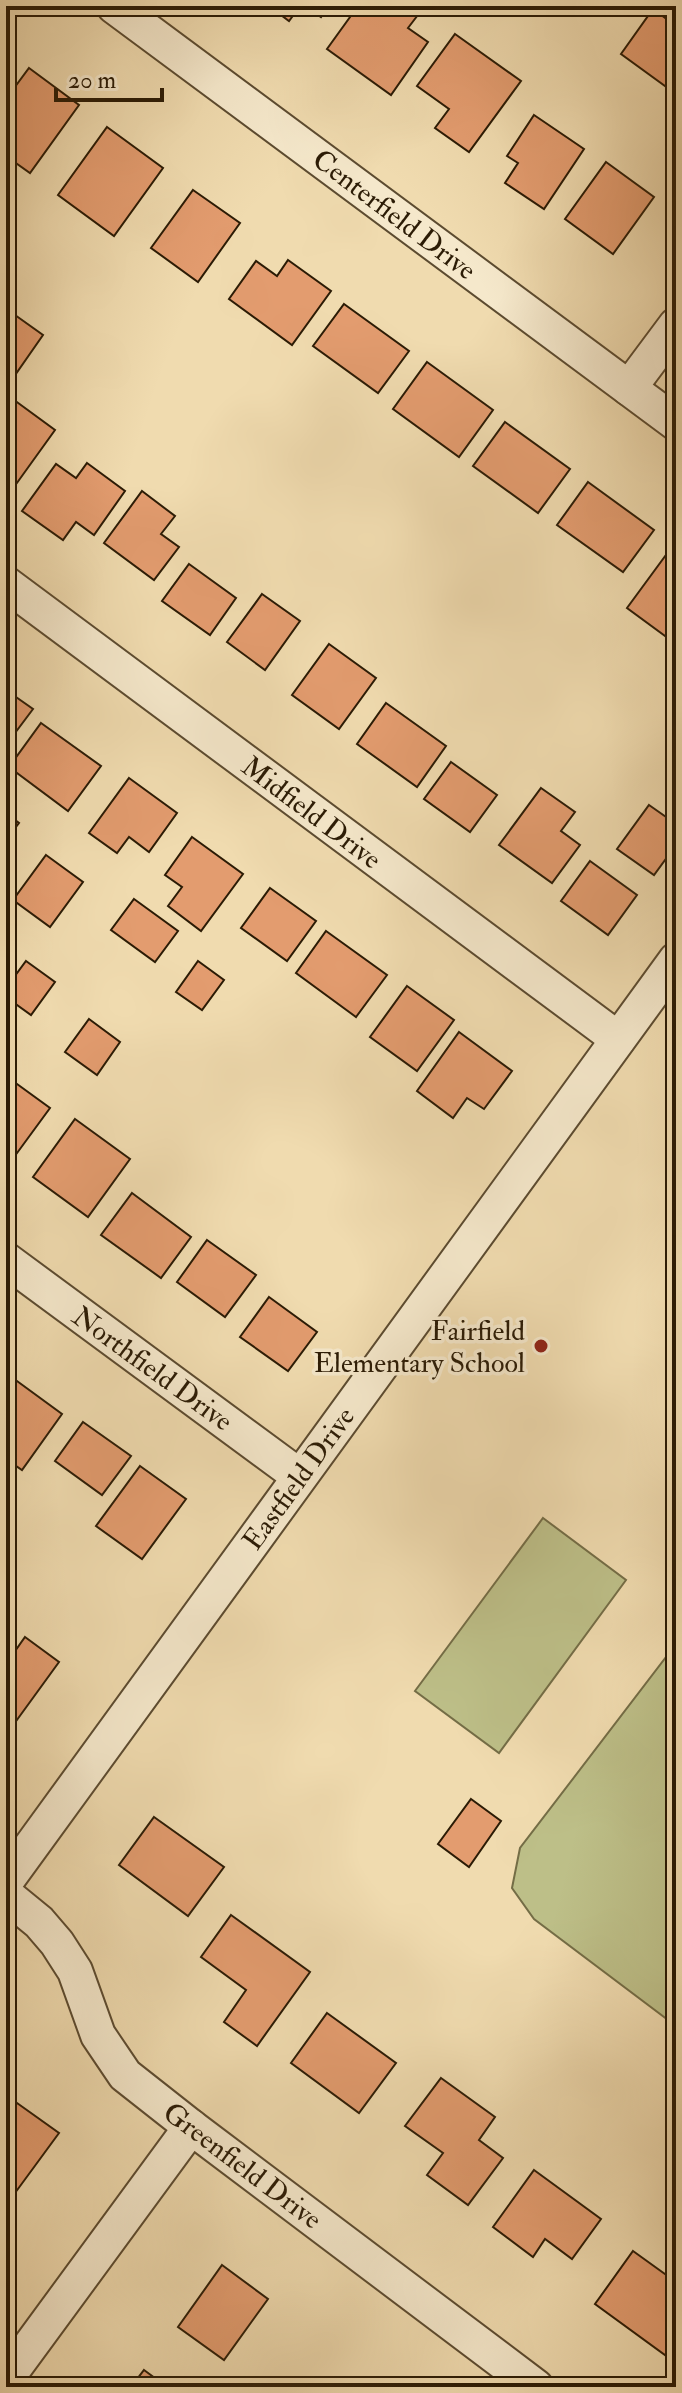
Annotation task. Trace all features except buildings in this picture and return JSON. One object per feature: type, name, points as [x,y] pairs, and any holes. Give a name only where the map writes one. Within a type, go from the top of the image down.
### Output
[{"type":"street","name":"Centerfield Drive","points":[[114,6],[676,423]]},
{"type":"street","points":[[629,388],[676,325]]},
{"type":"street","name":"Midfield Drive","points":[[6,584],[618,1039]]},
{"type":"street","name":"Eastfield Drive","points":[[6,1881],[676,960]]},
{"type":"street","name":"Northfield Drive","points":[[6,1260],[299,1476]]},
{"type":"street","name":"Greenfield Drive","points":[[6,1895],[39,1922],[57,1943],[75,1971],[98,2035],[125,2075],[536,2387]]},
{"type":"street","points":[[6,2379],[191,2127]]},
{"type":"green space","points":[[543,1518],[626,1580],[499,1753],[415,1691]]},
{"type":"green space","points":[[676,1644],[676,2026],[534,1919],[512,1888],[520,1848]]},
{"type":"place","name":"Fairfield Elementary School","points":[[541,1346]]}]
